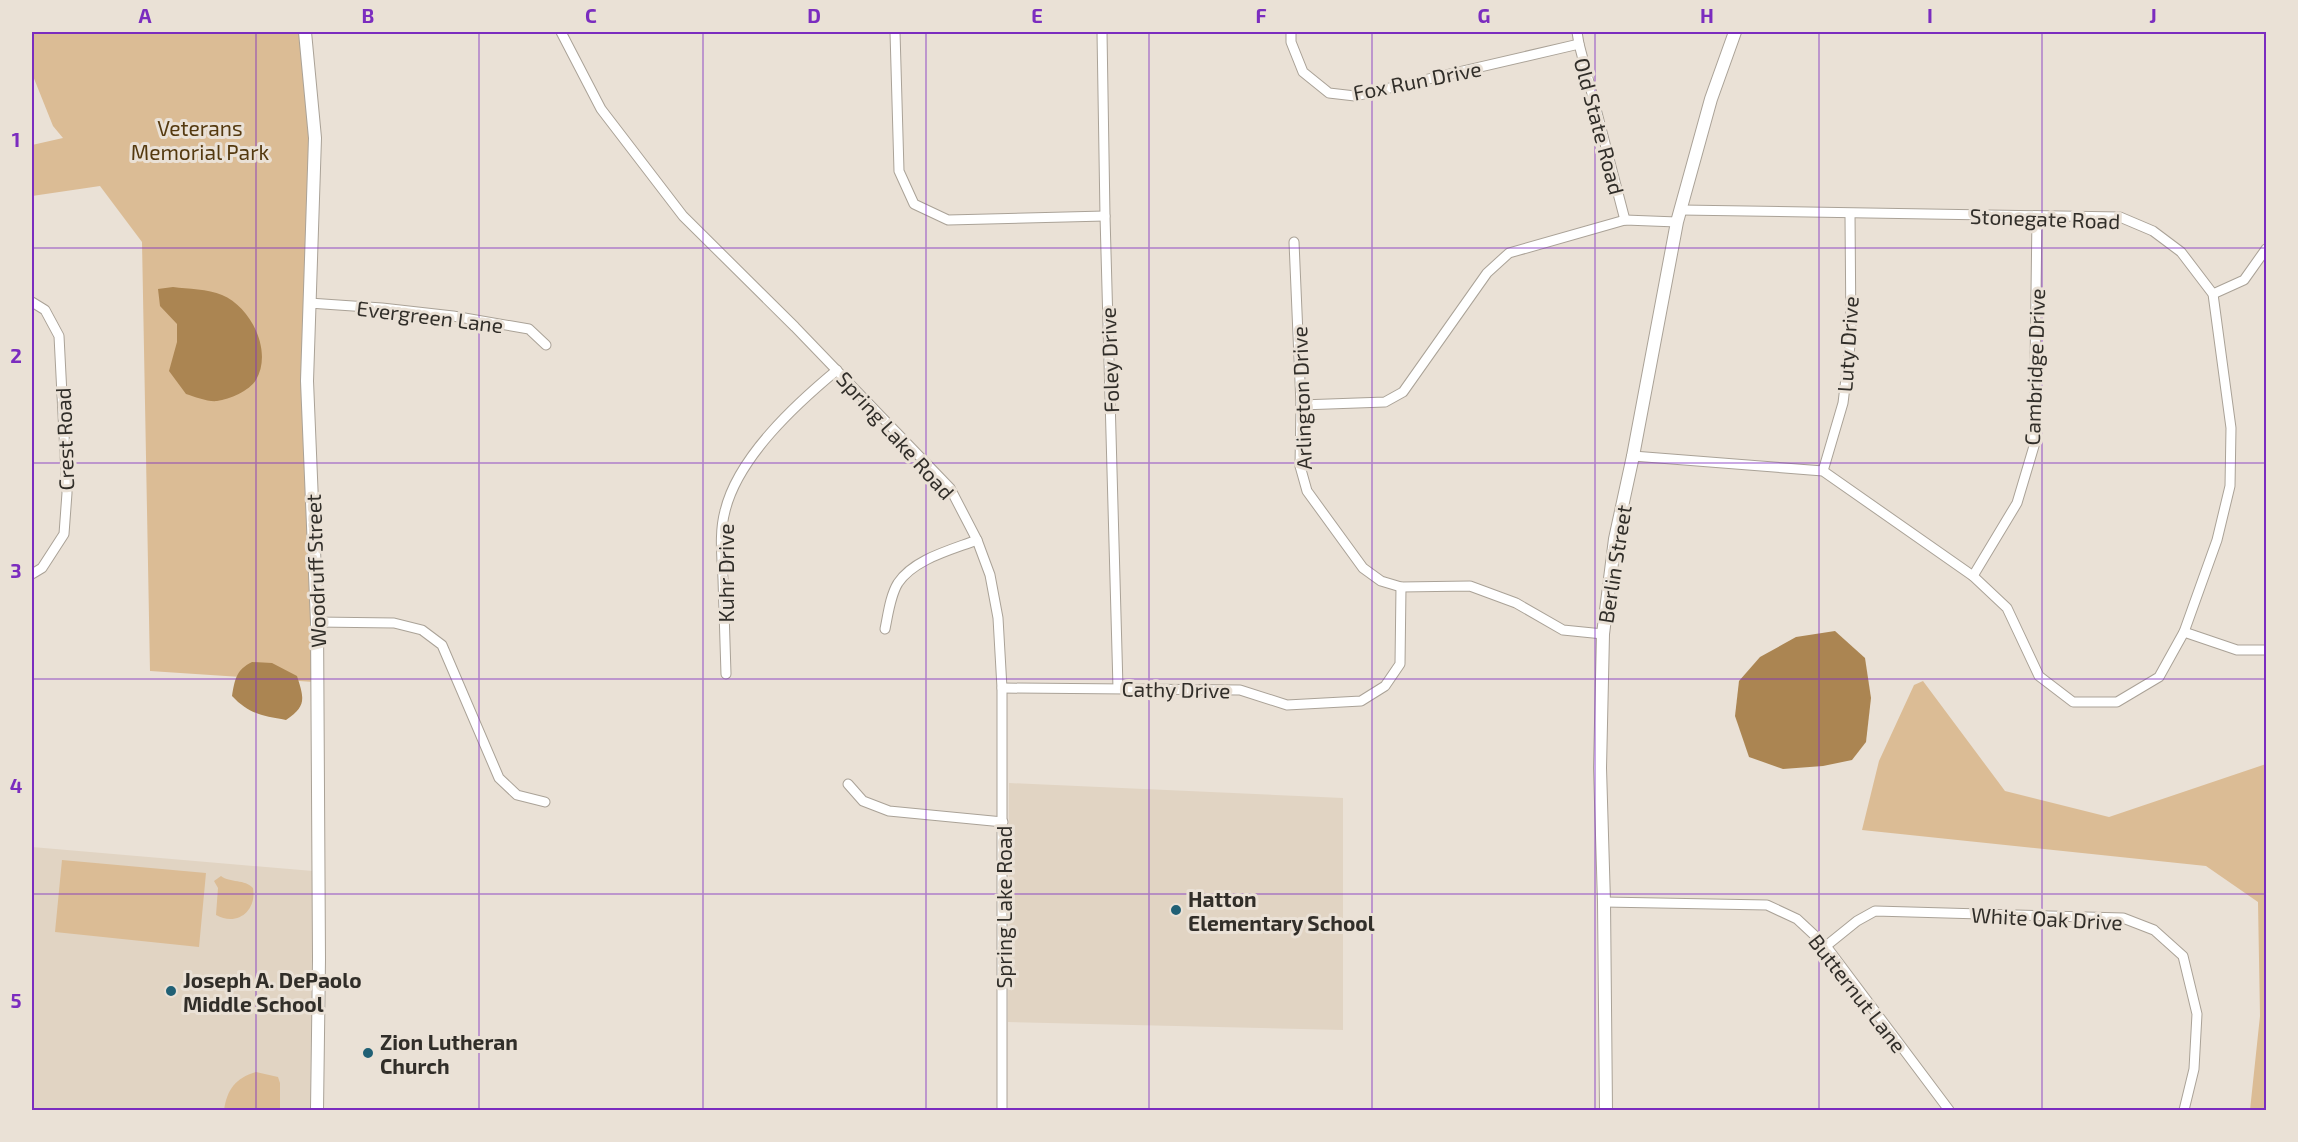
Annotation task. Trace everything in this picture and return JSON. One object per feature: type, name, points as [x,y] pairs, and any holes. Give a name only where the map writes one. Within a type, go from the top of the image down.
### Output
[{"type":"main road","name":"Woodruff Street","points":[[304,32],[315,138],[307,381],[317,622],[319,959],[317,1110]]},
{"type":"main road","name":"Berlin Street","points":[[1606,1110],[1605,902],[1599,768],[1603,634],[1615,539],[1679,216],[1711,99],[1735,32]]},
{"type":"street","name":"Spring Lake Road","points":[[561,32],[601,109],[683,216],[837,370],[950,488],[977,540],[990,575],[998,618],[1002,688],[1002,1110]]},
{"type":"street","points":[[895,32],[899,171],[914,204],[948,220],[1105,216]]},
{"type":"street","name":"Foley Drive","points":[[1102,32],[1118,688]]},
{"type":"street","name":"Fox Run Drive","points":[[1291,32],[1291,42],[1303,72],[1329,93],[1355,96],[1579,44]]},
{"type":"street","name":"Old State Road","points":[[1577,32],[1624,220]]},
{"type":"street","name":"Stonegate Road","points":[[1301,405],[1385,402],[1402,392],[1487,273],[1509,253],[1624,220],[1679,216],[1850,214],[2120,217],[2153,231],[2181,252],[2213,294],[2231,428],[2230,486],[2217,540],[2184,632],[2159,677],[2117,702],[2073,702],[2039,676],[2007,608],[1973,576],[1822,471]]},
{"type":"street","name":"Luty Drive","points":[[1822,471],[1843,403],[1851,337],[1850,214]]},
{"type":"street","name":"Cambridge Drive","points":[[1973,576],[2017,503],[2034,446],[2037,216]]},
{"type":"street","name":"Arlington Drive","points":[[1294,242],[1301,405],[1300,466],[1307,491],[1363,568],[1381,581],[1401,587],[1470,586],[1516,603],[1563,630],[1603,634]]},
{"type":"street","points":[[2213,294],[2244,280],[2266,249]]},
{"type":"street","name":"Crest Road","points":[[32,302],[45,310],[59,336],[67,493],[64,534],[42,568],[32,574]]},
{"type":"street","name":"Evergreen Lane","points":[[309,303],[382,308],[518,327],[529,329],[546,345]]},
{"type":"street","name":"Kuhr Drive","points":[[726,674],[722,537],[725,511],[735,482],[766,438],[794,406],[837,370]]},
{"type":"street","points":[[1633,456],[1822,471]]},
{"type":"street","points":[[885,629],[890,604],[898,584],[915,567],[977,540]]},
{"type":"street","name":"Cathy Drive","points":[[1002,688],[1240,690],[1287,705],[1361,701],[1385,686],[1400,663],[1401,587]]},
{"type":"street","points":[[317,622],[394,622],[422,630],[442,645],[500,778],[517,795],[545,802]]},
{"type":"street","points":[[2184,632],[2236,650],[2266,650]]},
{"type":"street","points":[[848,784],[863,801],[889,811],[1003,822]]},
{"type":"street","name":"Butternut Lane","points":[[1605,902],[1767,904],[1797,919],[1826,946],[1949,1110]]},
{"type":"street","name":"White Oak Drive","points":[[1826,946],[1857,921],[1875,911],[2123,918],[2154,930],[2183,956],[2197,1014],[2194,1069],[2184,1110]]},
{"type":"shaded area","points":[[173,287],[216,293],[242,309],[256,331],[262,356],[261,369],[249,388],[217,401],[186,394],[169,371],[177,342],[177,324],[160,306],[158,289]]},
{"type":"shaded area","points":[[1835,631],[1865,658],[1871,698],[1866,742],[1852,760],[1823,766],[1783,769],[1749,757],[1735,716],[1739,681],[1760,657],[1796,637]]},
{"type":"shaded area","points":[[252,662],[272,663],[297,676],[302,696],[301,706],[286,720],[257,713],[244,707],[232,696],[237,676]]},
{"type":"shaded area","name":"Hatton Elementary School","points":[[1009,783],[1343,798],[1343,1030],[1008,1022]]},
{"type":"shaded area","name":"Joseph A. DePaolo Middle School","points":[[32,847],[313,871],[310,1110],[32,1110]]},
{"type":"green space","name":"Veterans Memorial Park","points":[[33,32],[299,32],[309,125],[303,343],[304,451],[312,562],[314,682],[150,671],[142,242],[100,186],[32,196],[32,145],[63,138],[53,126],[33,76]]},
{"type":"green space","points":[[1923,681],[2005,791],[2109,817],[2266,764],[2266,1110],[2250,1110],[2260,1016],[2258,902],[2206,866],[1862,830],[1879,761],[1914,685]]},
{"type":"green space","points":[[62,860],[206,873],[199,947],[55,932]]},
{"type":"green space","points":[[221,876],[246,883],[253,888],[252,904],[249,910],[238,918],[231,919],[216,915],[218,888],[214,881]]},
{"type":"green space","points":[[256,1072],[278,1077],[280,1110],[224,1110],[227,1096],[237,1081]]},
{"type":"place","name":"Hatton Elementary School","points":[[1176,910]]},
{"type":"place","name":"Joseph A. DePaolo Middle School","points":[[171,991]]},
{"type":"place","name":"Zion Lutheran Church","points":[[368,1053]]}]
